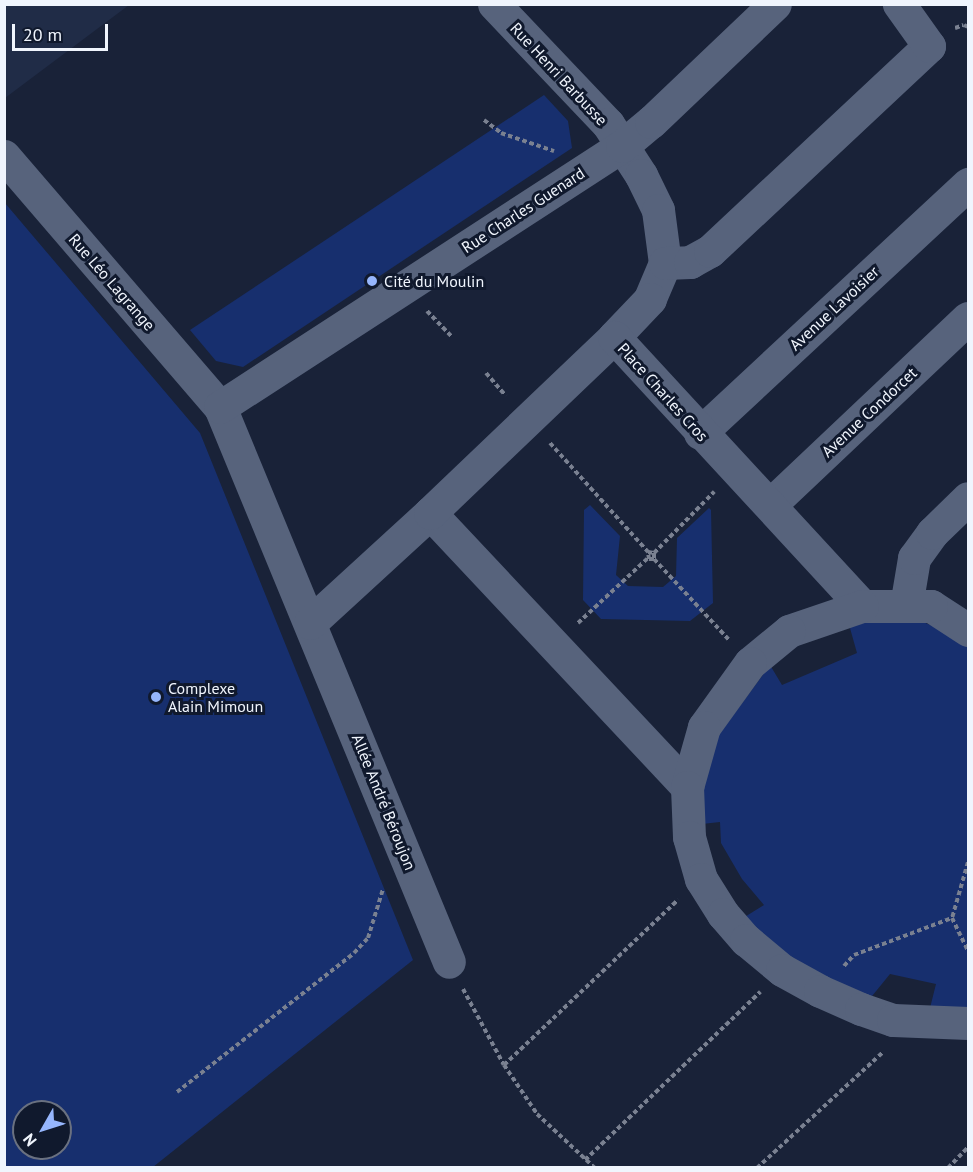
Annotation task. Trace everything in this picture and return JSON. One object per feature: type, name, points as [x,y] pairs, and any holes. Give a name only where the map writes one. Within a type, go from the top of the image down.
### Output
[{"type":"street","name":"Rue Charles Guenard","points":[[220,407],[622,146],[651,122],[775,4]]},
{"type":"street","points":[[614,337],[650,299],[665,263],[690,262],[710,251],[929,46],[899,4]]},
{"type":"street","name":"Rue Henri Barbusse","points":[[499,10],[608,124],[658,210],[665,263]]},
{"type":"street","name":"Rue Léo Lagrange","points":[[4,156],[220,407]]},
{"type":"street","name":"Avenue Lavoisier","points":[[700,433],[969,184]]},
{"type":"street","name":"Avenue Condorcet","points":[[770,505],[969,318]]},
{"type":"street","name":"Place Charles Cros","points":[[310,623],[430,513],[527,417],[614,337],[700,433],[770,505],[862,606]]},
{"type":"street","name":"Allée André Béroujon","points":[[220,407],[449,962]]},
{"type":"street","points":[[906,606],[914,558],[932,533],[969,498]]},
{"type":"street","points":[[430,513],[687,787]]},
{"type":"street","points":[[969,630],[931,606],[862,606],[789,631],[750,663],[704,727],[687,787],[689,837],[701,879],[723,914],[746,940],[782,970],[820,991],[893,1020],[969,1023]]},
{"type":"path","points":[[486,373],[648,552],[654,553]]},
{"type":"path","points":[[654,559],[654,553],[736,471]]},
{"type":"path","points":[[554,645],[648,558],[648,552]]},
{"type":"path","points":[[648,558],[654,559],[750,663]]},
{"type":"path","points":[[177,1092],[354,953],[368,938],[401,844]]},
{"type":"path","points":[[969,862],[952,918],[969,951]]},
{"type":"path","points":[[504,1065],[701,879]]},
{"type":"path","points":[[820,991],[854,955],[952,918]]},
{"type":"path","points":[[449,962],[504,1065],[537,1114],[595,1167]]},
{"type":"path","points":[[585,1160],[782,970]]},
{"type":"path","points":[[757,1167],[883,1052],[889,1041],[893,1020]]},
{"type":"path","points":[[948,1167],[969,1147]]},
{"type":"shaded area","points":[[5,4],[129,4],[129,5],[5,98]]},
{"type":"shaded area","points":[[544,95],[568,121],[572,148],[243,367],[216,361],[190,330]]},
{"type":"shaded area","name":"Complexe Alain Mimoun","points":[[5,203],[200,433],[413,960],[153,1167],[5,1167]]},
{"type":"shaded area","points":[[590,505],[620,536],[616,575],[628,586],[663,587],[676,576],[677,538],[709,508],[711,510],[713,603],[690,621],[601,619],[583,600],[584,510]]},
{"type":"shaded area","points":[[916,619],[947,632],[968,646],[968,1015],[929,1012],[936,984],[890,974],[868,1001],[812,979],[743,918],[764,905],[742,879],[721,843],[720,822],[702,824],[699,801],[717,737],[770,665],[782,685],[857,653],[848,621]]},
{"type":"place","name":"Cité du Moulin","points":[[372,281]]},
{"type":"place","name":"Complexe Alain Mimoun","points":[[156,697]]}]
